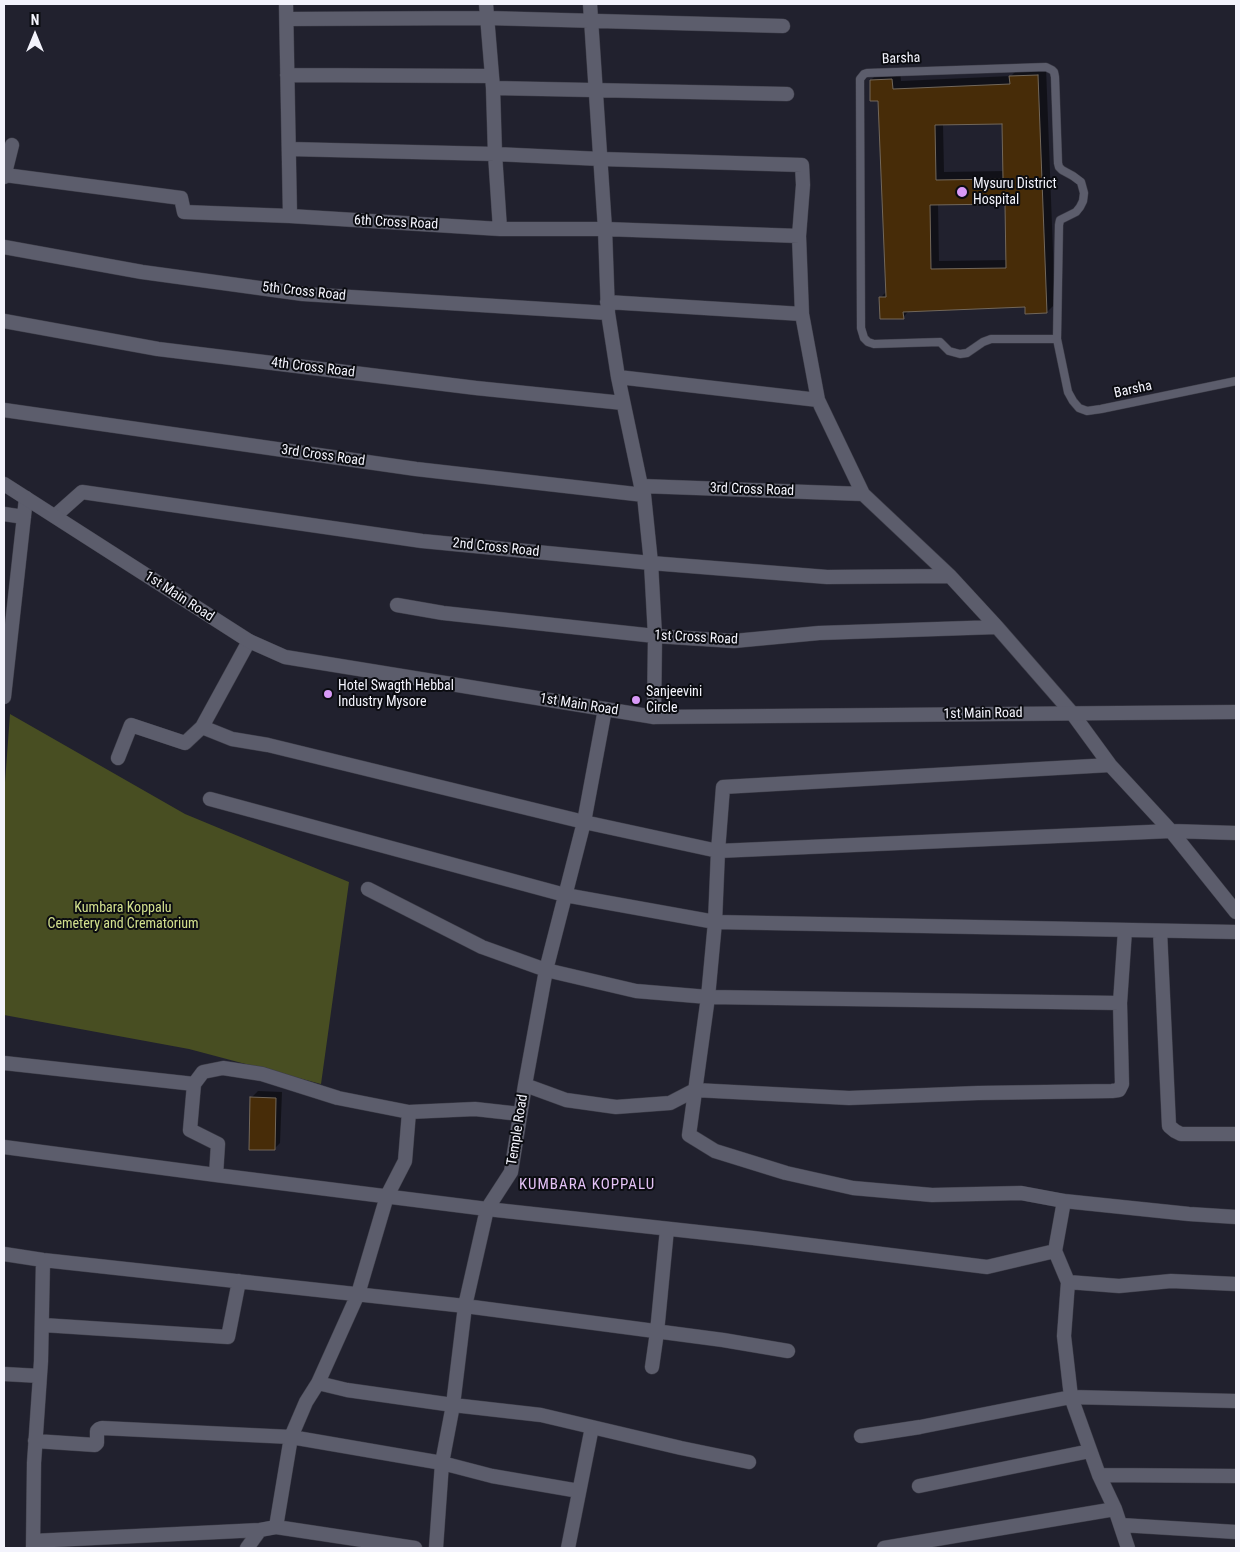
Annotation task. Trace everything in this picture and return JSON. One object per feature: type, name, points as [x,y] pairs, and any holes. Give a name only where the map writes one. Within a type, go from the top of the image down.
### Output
[{"type":"street","points":[[286,4],[290,216]]},
{"type":"street","points":[[590,4],[605,229],[607,307],[618,377],[642,490],[651,563],[655,636],[654,717]]},
{"type":"street","points":[[287,19],[486,11],[591,21],[783,26]]},
{"type":"street","points":[[486,11],[493,82],[500,229]]},
{"type":"street","points":[[287,75],[493,82],[596,90],[787,94]]},
{"type":"street","points":[[4,176],[12,145]]},
{"type":"street","points":[[290,149],[802,165],[803,185],[799,236],[802,314],[818,400],[864,494],[950,576],[998,627],[1072,713],[1110,765],[1171,831],[1236,912]]},
{"type":"street","name":"6th Cross Road","points":[[4,176],[181,198],[184,212],[290,216],[500,229],[605,229],[799,236]]},
{"type":"street","name":"5th Cross Road","points":[[4,246],[142,272],[303,294],[802,314]]},
{"type":"street","name":"4th Cross Road","points":[[4,321],[158,349],[476,388],[623,403]]},
{"type":"street","points":[[618,377],[818,400]]},
{"type":"street","name":"3rd Cross Road","points":[[4,410],[416,469],[642,490],[864,494]]},
{"type":"street","name":"1st Main Road","points":[[4,484],[248,642],[285,657],[654,717],[1236,712]]},
{"type":"street","name":"2nd Cross Road","points":[[55,516],[82,492],[422,541],[651,563],[827,577],[950,576]]},
{"type":"street","points":[[4,697],[9,606],[26,498]]},
{"type":"street","points":[[4,514],[24,517]]},
{"type":"street","name":"1st Cross Road","points":[[396,605],[443,613],[655,636],[734,641],[818,633],[998,627]]},
{"type":"street","points":[[118,758],[131,725],[185,743],[202,727],[248,642]]},
{"type":"street","name":"Temple Road","points":[[436,1548],[442,1463],[453,1405],[465,1306],[487,1209],[511,1172],[546,970],[584,822],[605,710]]},
{"type":"street","points":[[202,727],[232,739],[278,747],[584,822],[718,851],[1171,831],[1236,833]]},
{"type":"street","points":[[1110,765],[723,787],[718,851],[716,922],[689,1135],[714,1151],[786,1173],[863,1188],[932,1195],[1021,1193],[1064,1201],[1236,1217]]},
{"type":"street","points":[[210,799],[565,895],[716,922],[1236,932]]},
{"type":"street","points":[[368,889],[482,947],[546,970],[636,991],[708,997],[1120,1003]]},
{"type":"street","points":[[525,1085],[566,1100],[616,1107],[670,1103],[695,1090],[849,1098],[1119,1090],[1122,1084],[1120,1003],[1125,930]]},
{"type":"street","points":[[1160,931],[1169,1126],[1181,1134],[1236,1134]]},
{"type":"street","points":[[4,1063],[194,1084]]},
{"type":"street","points":[[216,1176],[218,1144],[190,1130],[194,1084],[203,1072],[223,1068],[262,1074],[338,1098],[409,1112],[474,1109],[520,1114]]},
{"type":"street","points":[[276,1527],[291,1437],[306,1402],[318,1383],[358,1294],[387,1196],[405,1161],[409,1112]]},
{"type":"street","points":[[4,1147],[216,1176],[987,1267],[1055,1251]]},
{"type":"street","points":[[1064,1201],[1055,1251],[1068,1282],[1064,1336],[1072,1397],[1090,1451],[1115,1508],[1128,1548]]},
{"type":"street","points":[[652,1367],[667,1229]]},
{"type":"street","points":[[4,1254],[43,1260],[465,1306],[788,1351]]},
{"type":"street","points":[[43,1260],[43,1325],[35,1441],[33,1545],[260,1530],[276,1527],[415,1548]]},
{"type":"street","points":[[43,1325],[228,1337],[239,1281]]},
{"type":"street","points":[[1068,1282],[1119,1286],[1171,1281],[1236,1284]]},
{"type":"street","points":[[4,1374],[40,1376]]},
{"type":"street","points":[[318,1383],[347,1390],[541,1415],[749,1462]]},
{"type":"street","points":[[861,1436],[920,1428],[1072,1397],[1236,1401]]},
{"type":"street","points":[[568,1548],[592,1427]]},
{"type":"street","points":[[35,1441],[95,1445],[97,1443],[98,1431],[102,1428],[291,1437],[442,1463],[492,1476],[579,1492]]},
{"type":"street","points":[[919,1486],[1090,1451]]},
{"type":"street","points":[[1099,1475],[1236,1476]]},
{"type":"street","points":[[884,1548],[1115,1508]]},
{"type":"street","points":[[1121,1525],[1236,1532]]},
{"type":"street","points":[[247,1548],[260,1530]]},
{"type":"lane","name":"Barsha","points":[[1057,339],[991,339],[983,342],[968,353],[960,354],[949,351],[940,342],[874,344],[864,338],[861,328],[860,112],[860,79],[864,74],[867,72],[1046,67],[1054,72],[1058,163],[1062,170],[1081,182],[1084,193],[1080,207],[1076,212],[1060,220],[1059,225],[1057,339],[1068,392],[1073,401],[1079,408],[1087,411],[1110,408],[1236,381]]},
{"type":"green space","name":"Kumbara Koppalu Cemetery and Crematorium","points":[[10,714],[185,814],[349,882],[321,1084],[189,1049],[4,1015],[4,796]]},
{"type":"building","name":"Mysuru District Hospital","points":[[1038,75],[1047,313],[1025,314],[1025,307],[903,312],[904,319],[880,319],[879,297],[886,297],[878,101],[870,101],[870,80],[892,79],[893,89],[1010,84],[1009,76]],"holes":[[[1002,124],[1003,179],[936,180],[935,125]],[[1005,204],[1006,268],[931,269],[930,205]]]},
{"type":"building","points":[[250,1097],[276,1098],[275,1150],[249,1150]]},
{"type":"place","name":"Mysuru District Hospital","points":[[962,192]]},
{"type":"place","name":"Hotel Swagth Hebbal Industry Mysore","points":[[328,694]]},
{"type":"place","name":"Sanjeevini Circle","points":[[636,700]]},
{"type":"district","name":"KUMBARA KOPPALU","points":[[587,1185]]}]
